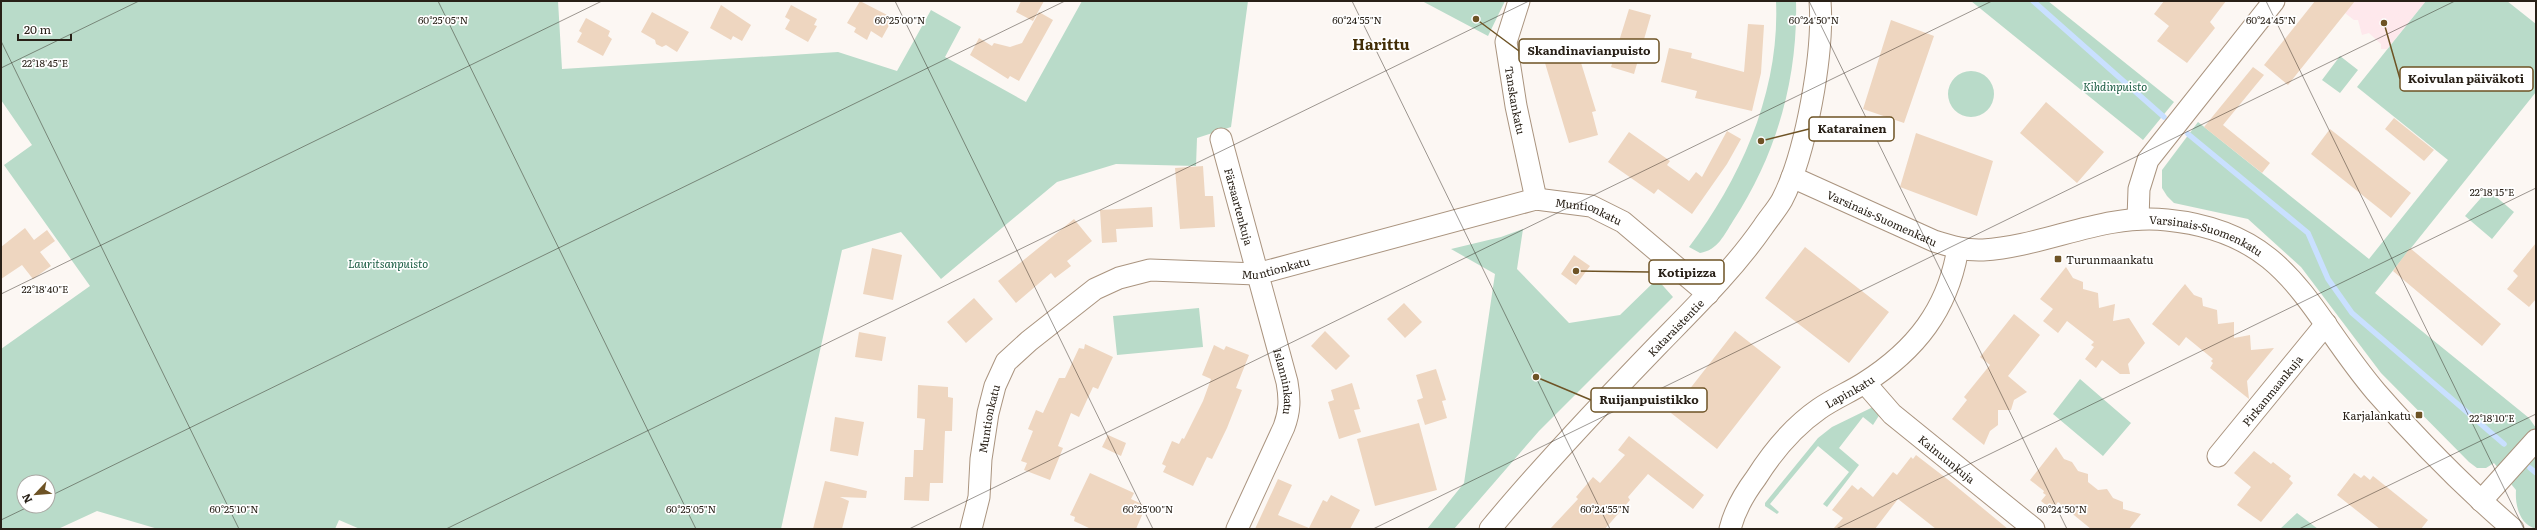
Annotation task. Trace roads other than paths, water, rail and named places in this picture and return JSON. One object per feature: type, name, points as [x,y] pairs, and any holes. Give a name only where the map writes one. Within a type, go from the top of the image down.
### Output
[{"type":"street","name":"Tanskankatu","points":[[1519,1],[1506,42],[1516,106],[1536,199]]},
{"type":"street","name":"Kataraistentie","points":[[1490,529],[1541,466],[1708,294],[1748,248],[1782,201],[1792,177],[1814,91],[1821,14],[1820,1]]},
{"type":"street","points":[[2138,220],[2139,189],[2148,160],[2274,1]]},
{"type":"street","name":"Färsaartenkuja","points":[[1221,139],[1257,274]]},
{"type":"street","name":"Varsinais-Suomenkatu","points":[[1792,177],[1934,241],[1958,248],[1982,250],[2009,247],[2081,228],[2138,220],[2168,220],[2198,225],[2237,237],[2251,244],[2288,276],[2326,324],[2352,363],[2376,392],[2481,501],[2513,529]]},
{"type":"street","name":"Muntionkatu","points":[[971,529],[979,497],[981,459],[995,386],[1006,362],[1029,341],[1095,289],[1119,278],[1150,270],[1257,274],[1536,199],[1591,206],[1623,222],[1708,294]]},
{"type":"street","name":"Lapinkatu","points":[[1730,529],[1737,506],[1783,440],[1820,408],[1865,383],[1917,340],[1932,320],[1945,297],[1954,270],[1958,248]]},
{"type":"street","name":"Islanninkatu","points":[[1237,529],[1289,412],[1287,382],[1257,274]]},
{"type":"street","name":"Pirkanmaankuja","points":[[2218,456],[2326,324]]},
{"type":"street","name":"Kainuunkuja","points":[[1865,383],[1892,414],[2034,529]]},
{"type":"street","points":[[2481,501],[2536,440]]},
{"type":"waterway","points":[[2033,1],[2164,117]]},
{"type":"waterway","points":[[2188,134],[2308,233],[2328,279],[2352,313],[2504,444]]},
{"type":"waterway","points":[[2530,468],[2536,473]]},
{"type":"place","name":"Skandinavianpuisto","points":[[1476,19]]},
{"type":"place","name":"Koivulan päiväkoti","points":[[2384,23]]},
{"type":"place","name":"Katarainen","points":[[1761,141]]},
{"type":"place","name":"Turunmaankatu","points":[[2058,259]]},
{"type":"place","name":"Kotipizza","points":[[1576,271]]},
{"type":"place","name":"Ruijanpuistikko","points":[[1536,377]]},
{"type":"place","name":"Karjalankatu","points":[[2419,415]]},
{"type":"district","name":"Harittu","points":[[1381,43]]},
{"type":"park label","name":"Kihdinpuisto","points":[[2115,86]]},
{"type":"park label","name":"Lauritsanpuisto","points":[[388,263]]}]
